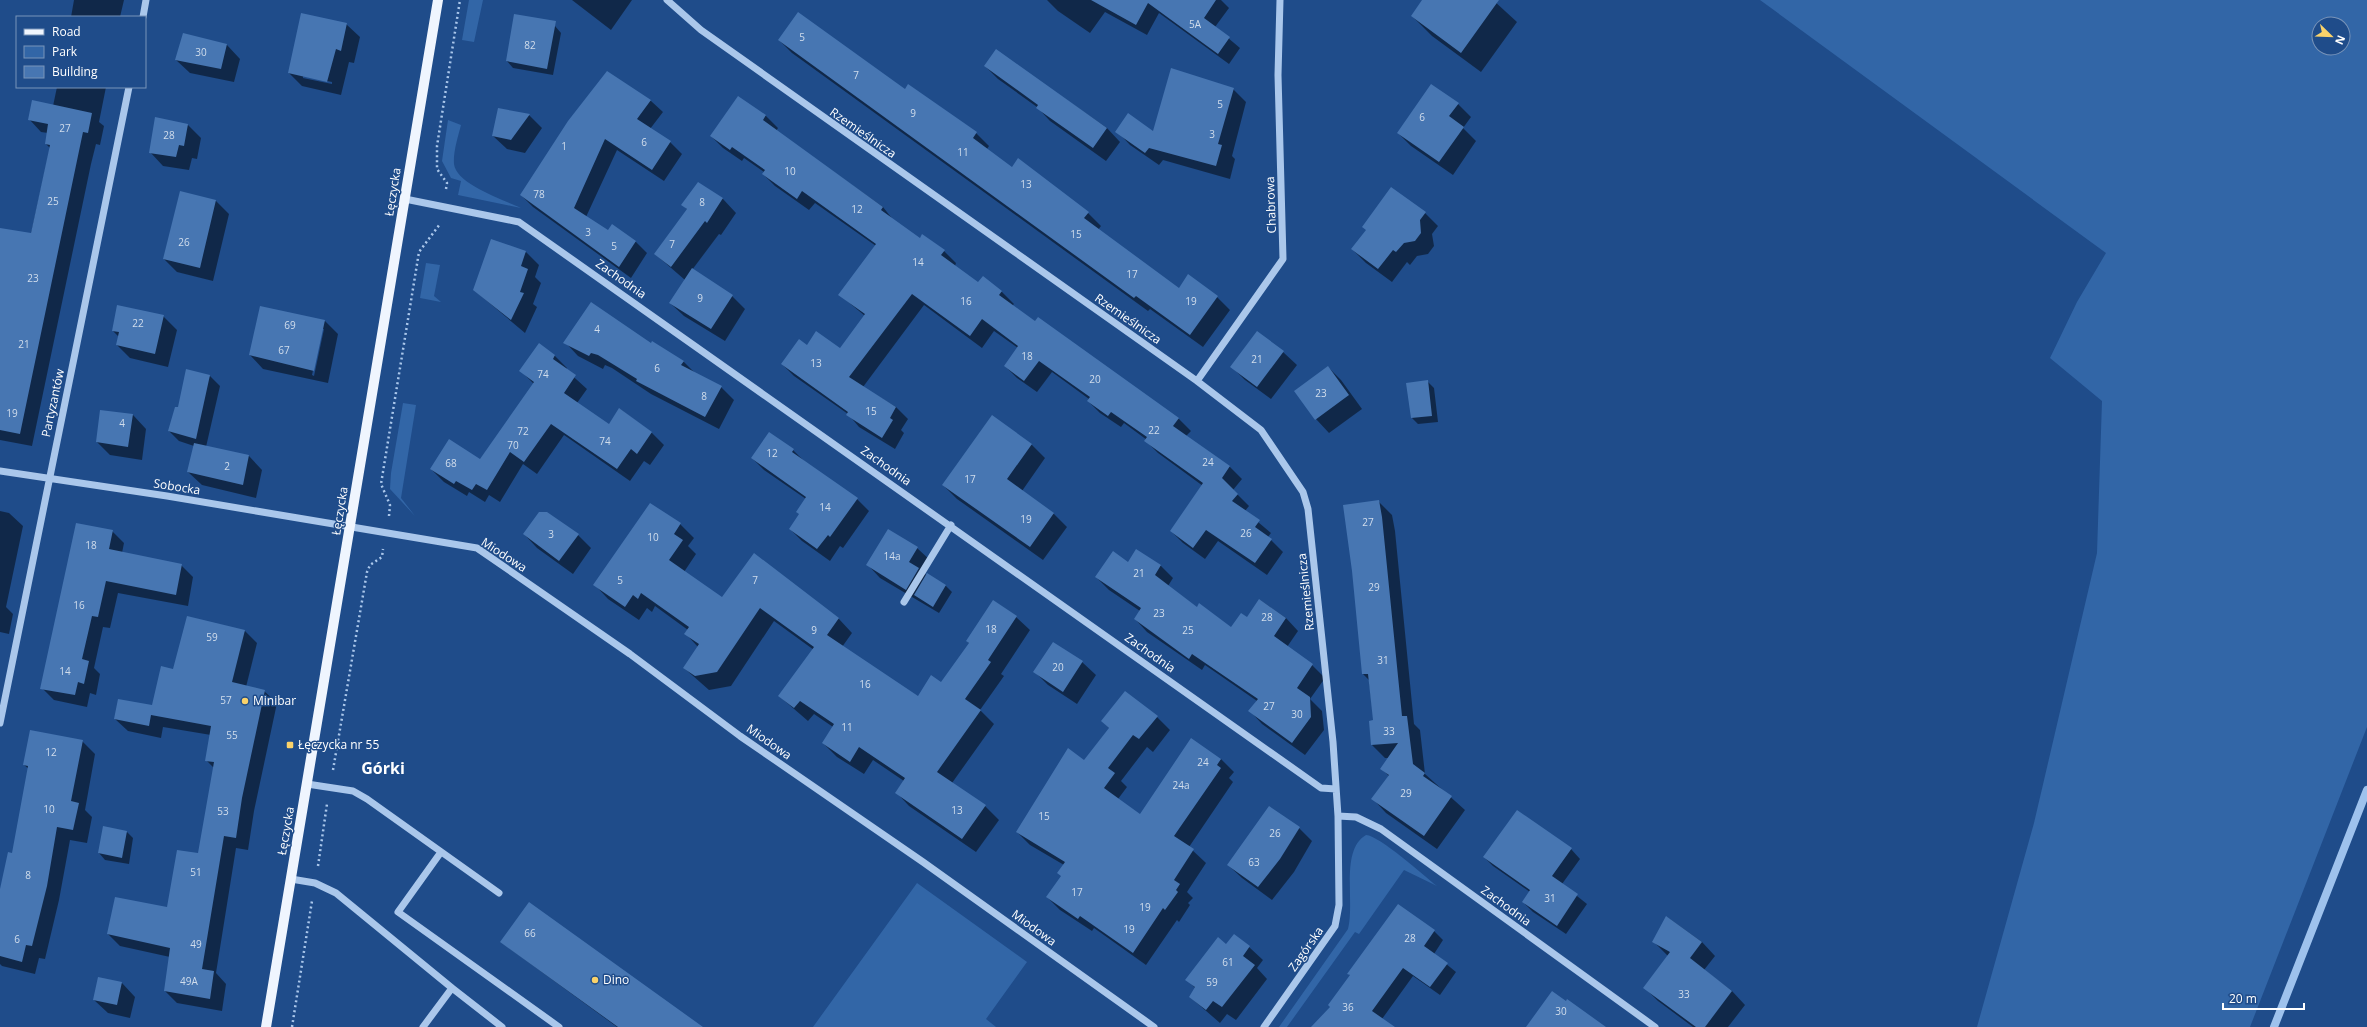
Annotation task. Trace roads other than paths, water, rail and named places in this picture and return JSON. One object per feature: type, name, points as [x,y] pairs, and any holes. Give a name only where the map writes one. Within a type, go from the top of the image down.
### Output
[{"type":"main road","name":"Łęczycka","points":[[266,1027],[438,0]]},
{"type":"street","points":[[143,16],[146,0]]},
{"type":"street","name":"Rzemieślnicza","points":[[667,0],[701,30],[834,126],[1197,381],[1261,430],[1303,492],[1308,509],[1327,676],[1337,803]]},
{"type":"street","name":"Chabrowa","points":[[1197,381],[1283,259],[1278,75],[1280,0]]},
{"type":"street","name":"Partyzantów","points":[[0,723],[129,88]]},
{"type":"street","name":"Zachodnia","points":[[405,199],[519,222],[951,525],[1321,788],[1336,789]]},
{"type":"street","name":"Sobocka","points":[[0,471],[350,526]]},
{"type":"street","points":[[904,602],[951,525]]},
{"type":"street","name":"Miodowa","points":[[350,526],[477,548],[630,654],[740,736],[929,866],[1154,1027]]},
{"type":"street","points":[[307,784],[353,791],[367,799],[499,893]]},
{"type":"street","name":"Zagórska","points":[[1264,1027],[1335,926],[1339,905],[1337,803]]},
{"type":"street","name":"Zachodnia","points":[[1338,816],[1356,817],[1381,829],[1655,1027]]},
{"type":"street","points":[[442,852],[398,912],[559,1027]]},
{"type":"street","points":[[291,879],[315,883],[336,893],[502,1027]]},
{"type":"street","points":[[423,1027],[452,988]]},
{"type":"waterway","points":[[2274,1027],[2367,790]]},
{"type":"place","name":"Minibar","points":[[245,701]]},
{"type":"place","name":"Łęczycka nr 55","points":[[290,745]]},
{"type":"place","name":"Dino","points":[[595,980]]},
{"type":"district","name":"Górki","points":[[383,768]]}]
